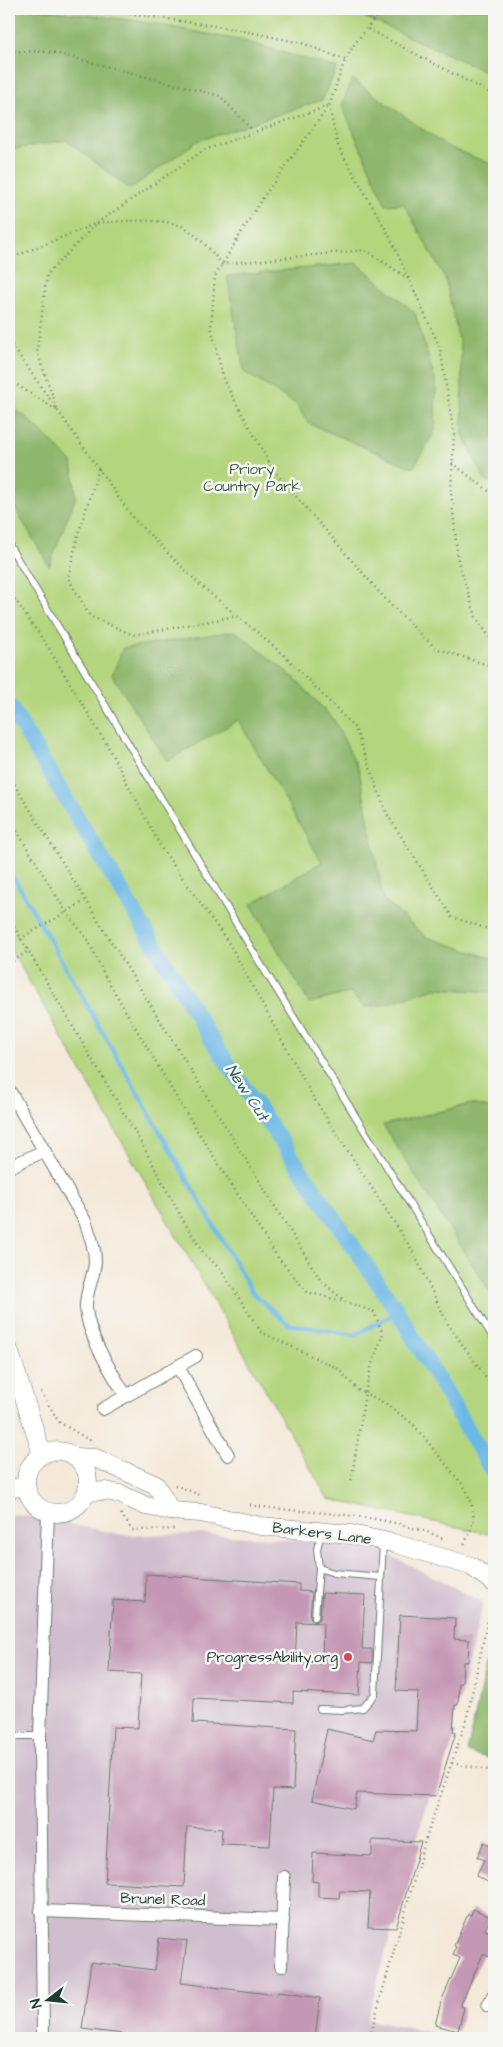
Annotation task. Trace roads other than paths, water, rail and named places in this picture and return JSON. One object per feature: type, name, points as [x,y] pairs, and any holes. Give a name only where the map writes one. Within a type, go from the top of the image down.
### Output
[{"type":"street","points":[[9,1090],[85,1221],[93,1244],[95,1264],[86,1307],[89,1325],[105,1362],[126,1396]]},
{"type":"street","points":[[9,1167],[44,1151]]},
{"type":"street","points":[[9,1350],[42,1454]]},
{"type":"street","points":[[103,1409],[196,1356]]},
{"type":"street","points":[[178,1367],[228,1455]]},
{"type":"street","points":[[54,1451],[66,1452],[83,1465],[87,1473],[87,1492],[77,1507],[60,1513],[48,1513],[36,1506],[27,1494],[17,1488],[34,1461],[42,1454],[54,1451]]},
{"type":"street","points":[[75,1457],[95,1458],[156,1485],[171,1511]]},
{"type":"street","name":"Barkers Lane","points":[[87,1492],[106,1491],[120,1494],[146,1506],[171,1511],[201,1513],[260,1526],[351,1534],[382,1540],[470,1566],[494,1583]]},
{"type":"street","points":[[43,2038],[40,1736],[48,1513]]},
{"type":"street","points":[[281,1966],[284,1877]]},
{"type":"street","name":"Brunel Road","points":[[41,1911],[283,1920]]},
{"type":"street","points":[[488,2006],[494,1994]]},
{"type":"lane","points":[[9,545],[257,958],[494,1338]]},
{"type":"lane","points":[[315,1617],[319,1568],[317,1549],[322,1531]]},
{"type":"lane","points":[[320,1709],[342,1710],[363,1708],[375,1694],[382,1540]]},
{"type":"lane","points":[[319,1568],[334,1572],[381,1577]]},
{"type":"lane","points":[[9,1736],[40,1736]]},
{"type":"waterway","name":"New Cut","points":[[9,705],[212,1040],[398,1312],[494,1474]]},
{"type":"waterway","points":[[9,869],[252,1292],[288,1324],[355,1335],[398,1312]]},
{"type":"place","name":"ProgressAbility.org","points":[[348,1657]]},
{"type":"park label","name":"Priory Country Park","points":[[252,478]]}]
